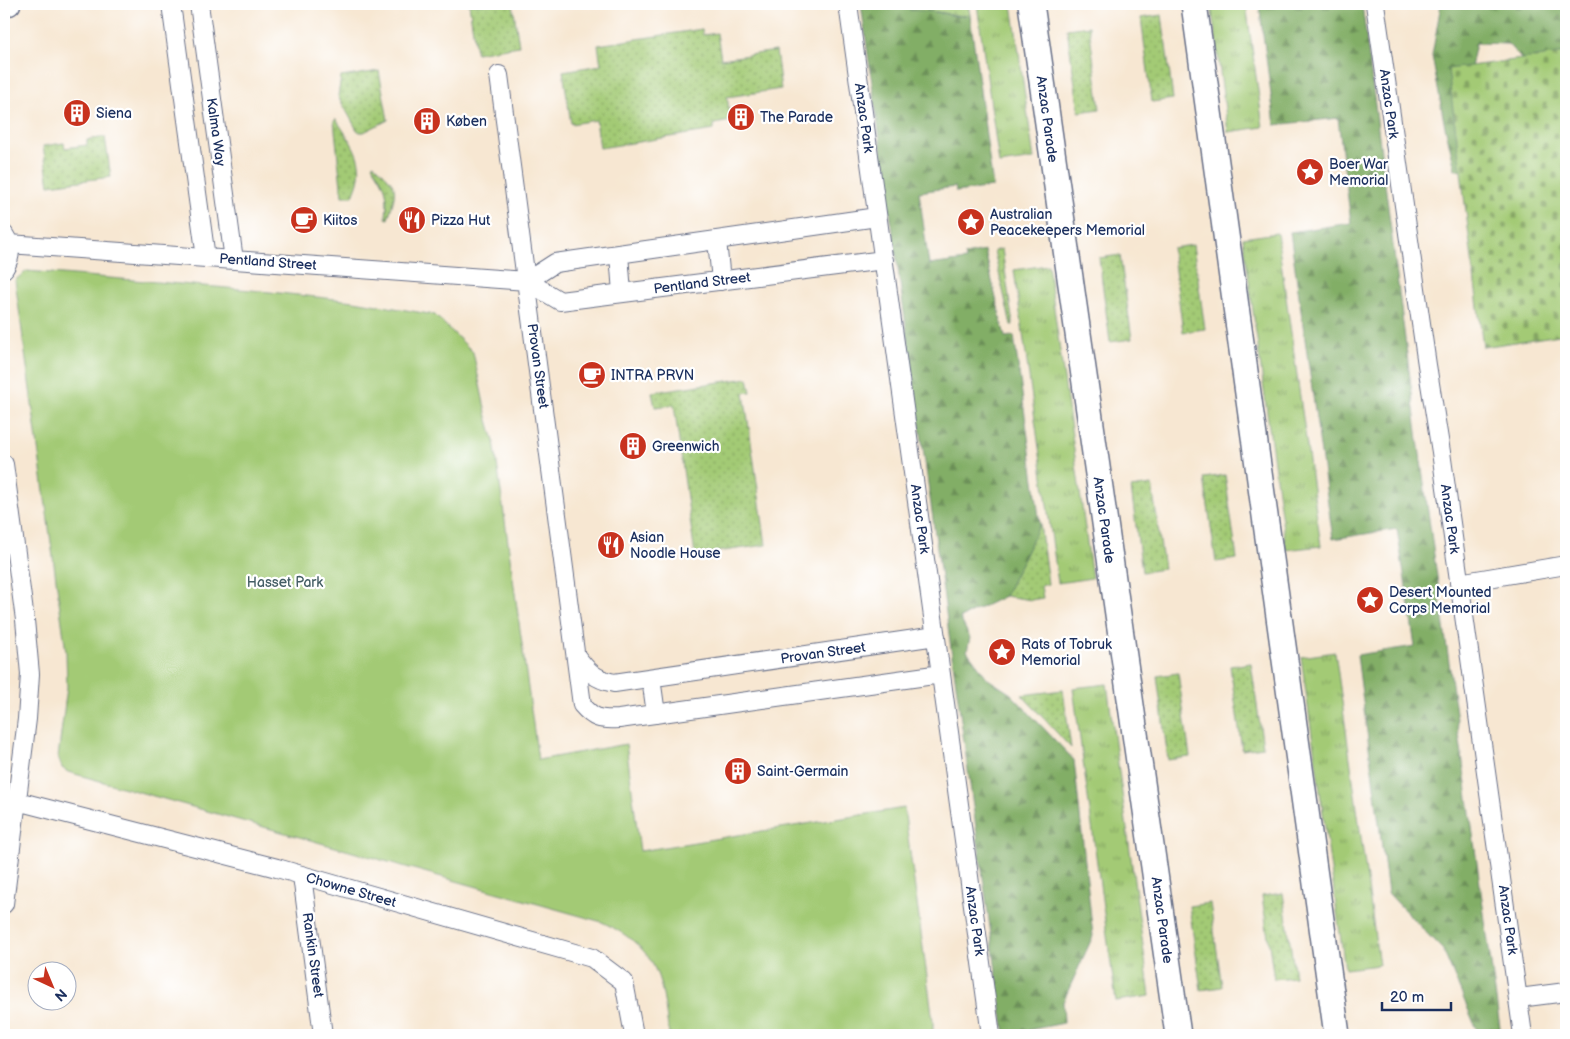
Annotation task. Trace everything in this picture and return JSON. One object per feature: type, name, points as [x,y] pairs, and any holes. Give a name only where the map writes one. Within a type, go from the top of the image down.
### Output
[{"type":"main road","name":"Anzac Parade","points":[[1031,4],[1178,1035]]},
{"type":"main road","points":[[1194,4],[1337,1035]]},
{"type":"street","points":[[4,4],[9,4]]},
{"type":"street","name":"Kalma Way","points":[[171,4],[206,258]]},
{"type":"street","name":"Kalma Way","points":[[199,4],[234,260]]},
{"type":"street","name":"Anzac Park","points":[[848,4],[990,1035]]},
{"type":"street","name":"Anzac Park","points":[[1375,4],[1523,1035]]},
{"type":"street","name":"Provan Street","points":[[500,75],[582,705],[590,714],[603,720],[941,674]]},
{"type":"street","points":[[527,281],[554,263],[877,217]]},
{"type":"street","points":[[4,270],[10,252],[6,239]]},
{"type":"street","name":"Pentland Street","points":[[6,239],[206,258],[527,281],[560,301],[884,260]]},
{"type":"street","points":[[716,240],[721,280]]},
{"type":"street","points":[[618,254],[622,293]]},
{"type":"street","points":[[4,464],[11,576],[28,640],[30,682],[18,801],[4,904]]},
{"type":"street","points":[[1459,583],[1566,566]]},
{"type":"street","name":"Provan Street","points":[[576,656],[586,669],[601,680],[614,683],[936,636]]},
{"type":"street","points":[[651,678],[656,714]]},
{"type":"street","name":"Chowne Street","points":[[18,801],[302,876],[592,958],[624,982],[634,1035]]},
{"type":"street","name":"Rankin Street","points":[[302,876],[323,1035]]},
{"type":"street","points":[[1519,998],[1566,992]]},
{"type":"green space","points":[[469,4],[513,4],[519,46],[476,53]]},
{"type":"green space","points":[[861,4],[895,4],[910,10],[930,11],[957,16],[970,15],[993,187],[956,192],[955,187],[919,192],[929,265],[966,260],[965,255],[985,251],[1005,337],[1014,336],[1040,524],[1005,596],[960,618],[970,638],[967,651],[988,679],[1011,694],[1074,760],[1093,936],[1063,1002],[1064,1023],[1029,1030],[1030,1035],[1005,1035]]},
{"type":"green space","points":[[895,4],[968,4],[970,15],[912,10]]},
{"type":"green space","points":[[977,4],[1012,4],[1034,159],[999,164]]},
{"type":"green space","points":[[1211,4],[1246,4],[1263,127],[1228,132]]},
{"type":"green space","points":[[1259,4],[1362,4],[1418,440],[1501,1035],[1479,1035],[1443,950],[1388,893],[1357,655],[1415,646],[1397,529],[1333,539],[1290,232],[1351,223],[1338,118],[1275,125]]},
{"type":"green space","points":[[1441,4],[1566,4],[1566,85],[1540,80],[1508,44],[1476,43],[1464,102],[1496,180],[1455,169],[1432,56]]},
{"type":"green space","points":[[1162,15],[1173,99],[1152,102],[1141,18]]},
{"type":"green space","points":[[1089,26],[1100,109],[1079,112],[1067,29]]},
{"type":"green space","points":[[702,29],[703,35],[717,33],[721,59],[776,51],[781,89],[727,97],[731,121],[714,124],[714,130],[600,148],[596,120],[571,124],[563,71],[601,65],[598,45]]},
{"type":"green space","points":[[1566,53],[1566,334],[1483,347],[1448,69]]},
{"type":"green space","points":[[379,71],[388,120],[364,132],[360,132],[357,130],[338,96],[341,77]]},
{"type":"green space","points":[[336,119],[353,146],[359,161],[359,177],[353,196],[342,196],[334,121]]},
{"type":"green space","points":[[105,137],[111,177],[49,185],[43,146],[64,143],[65,148],[87,145],[87,140]]},
{"type":"green space","points":[[374,164],[388,178],[394,188],[394,199],[388,219],[386,218],[387,201],[385,190],[381,179],[372,165]]},
{"type":"green space","points":[[1277,233],[1321,546],[1286,550],[1243,238]]},
{"type":"green space","points":[[1193,245],[1205,329],[1183,332],[1172,248]]},
{"type":"green space","points":[[1002,249],[1013,325],[1011,325],[994,251]]},
{"type":"green space","points":[[1120,255],[1132,339],[1110,342],[1099,258]]},
{"type":"green space","points":[[1048,265],[1092,578],[1058,583],[1014,270]]},
{"type":"green space","name":"Hasset Park","points":[[27,271],[251,290],[354,301],[435,315],[473,352],[494,441],[538,760],[626,744],[640,851],[904,808],[933,1032],[930,1035],[669,1035],[660,981],[647,955],[636,943],[602,922],[68,772],[62,768],[58,757],[67,687],[66,652],[15,280]]},
{"type":"green space","points":[[748,378],[751,392],[744,393],[766,545],[695,555],[674,405],[655,407],[652,392]]},
{"type":"green space","points":[[1225,475],[1237,559],[1216,562],[1204,478]]},
{"type":"green space","points":[[1152,485],[1164,569],[1142,572],[1131,488]]},
{"type":"green space","points":[[1040,524],[1048,584],[1041,586],[1043,598],[1031,600],[1005,596]]},
{"type":"green space","points":[[1335,652],[1379,965],[1345,969],[1301,657]]},
{"type":"green space","points":[[1251,663],[1263,747],[1242,750],[1230,666]]},
{"type":"green space","points":[[1178,673],[1190,757],[1168,760],[1157,676]]},
{"type":"green space","points":[[1107,684],[1150,996],[1116,1001],[1073,688]]},
{"type":"green space","points":[[1063,690],[1071,748],[1022,695]]},
{"type":"green space","points":[[1283,893],[1295,977],[1274,979],[1262,896]]},
{"type":"green space","points":[[1210,903],[1222,987],[1201,990],[1189,906]]},
{"type":"place","name":"Siena","points":[[77,113]]},
{"type":"place","name":"The Parade","points":[[741,117]]},
{"type":"place","name":"Køben","points":[[427,121]]},
{"type":"place","name":"Boer War Memorial","points":[[1310,172]]},
{"type":"place","name":"Kiitos","points":[[304,220]]},
{"type":"place","name":"Pizza Hut","points":[[412,220]]},
{"type":"place","name":"Australian Peacekeepers Memorial","points":[[971,222]]},
{"type":"place","name":"INTRA PRVN","points":[[592,375]]},
{"type":"place","name":"Greenwich","points":[[633,446]]},
{"type":"place","name":"Asian Noodle House","points":[[611,545]]},
{"type":"place","name":"Desert Mounted Corps Memorial","points":[[1370,600]]},
{"type":"place","name":"Rats of Tobruk Memorial","points":[[1002,652]]},
{"type":"place","name":"Saint-Germain","points":[[738,771]]}]
